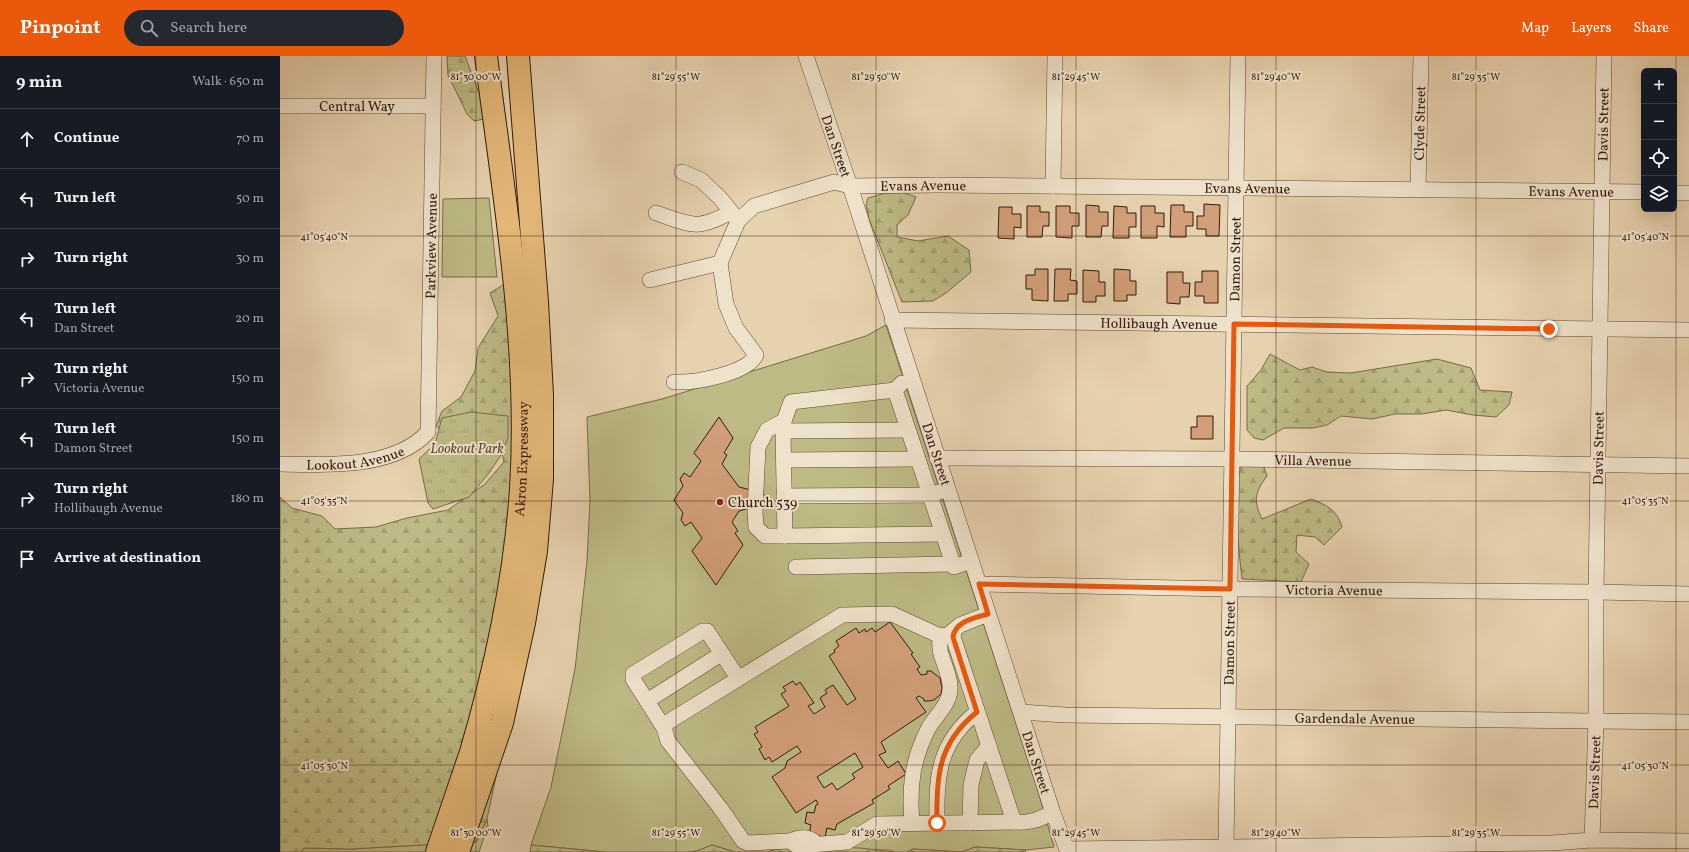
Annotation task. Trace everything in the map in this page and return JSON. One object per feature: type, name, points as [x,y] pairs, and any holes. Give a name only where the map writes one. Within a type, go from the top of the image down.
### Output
[{"type":"highway","name":"Akron Expressway","points":[[437,852],[471,752],[498,649],[512,569],[521,489],[523,396],[517,304],[486,56]]},
{"type":"highway","name":"Akron Expressway","points":[[458,852],[502,723],[519,646],[536,551],[542,480],[542,395],[518,56]]},
{"type":"street","name":"Parkview Avenue","points":[[425,436],[428,432],[429,424],[434,56]]},
{"type":"street","name":"Dan Street","points":[[806,56],[850,186],[892,320],[1053,813],[1067,851]]},
{"type":"street","points":[[1053,186],[1055,56]]},
{"type":"street","name":"Damon Street","points":[[1226,846],[1238,56]]},
{"type":"street","name":"Clyde Street","points":[[1418,189],[1421,56]]},
{"type":"street","name":"Davis Street","points":[[1592,840],[1596,721],[1599,328],[1604,56]]},
{"type":"street","name":"Central Way","points":[[280,106],[433,106]]},
{"type":"street","points":[[682,172],[702,180],[735,216]]},
{"type":"street","name":"Evans Avenue","points":[[735,216],[754,206],[834,182],[850,186],[1236,187],[1641,192]]},
{"type":"street","points":[[1677,193],[1689,193]]},
{"type":"street","points":[[656,212],[693,225],[710,223],[735,216]]},
{"type":"street","points":[[674,382],[700,380],[738,370],[751,364],[756,355],[736,328],[726,304],[720,263],[735,216]]},
{"type":"street","points":[[650,280],[720,263]]},
{"type":"street","name":"Hollibaugh Avenue","points":[[892,320],[1689,330]]},
{"type":"street","points":[[785,536],[783,426],[791,402],[895,390],[910,375]]},
{"type":"street","points":[[895,390],[952,564]]},
{"type":"street","points":[[908,430],[783,426],[767,430],[758,448],[755,511],[756,527],[765,536],[942,534]]},
{"type":"street","name":"Lookout Avenue","points":[[280,464],[344,464],[362,462],[407,449],[416,445],[425,436]]},
{"type":"street","name":"Villa Avenue","points":[[937,458],[1689,466]]},
{"type":"street","points":[[784,460],[918,459]]},
{"type":"street","points":[[784,496],[930,495],[947,488]]},
{"type":"street","points":[[796,567],[952,564],[954,567],[971,561]]},
{"type":"street","name":"Victoria Avenue","points":[[979,584],[1230,589],[1689,594]]},
{"type":"street","points":[[664,728],[668,722],[842,615],[892,614],[947,634],[956,646],[1014,822]]},
{"type":"street","points":[[912,823],[910,793],[912,774],[919,749],[929,727],[945,704],[950,690],[947,672],[940,653],[947,634],[960,624],[988,614]]},
{"type":"street","points":[[738,678],[707,631],[703,631],[633,674],[633,679],[664,728],[668,741],[722,809],[739,838],[748,843],[790,841],[797,838],[812,839],[816,843],[847,842],[877,824],[1014,822],[1036,820],[1053,813]]},
{"type":"street","points":[[647,702],[722,654]]},
{"type":"street","points":[[937,823],[936,786],[942,757],[962,724],[977,712]]},
{"type":"street","name":"Gardendale Avenue","points":[[1021,712],[1065,715],[1689,722]]},
{"type":"street","points":[[970,823],[971,785],[977,760],[989,746]]},
{"type":"street","points":[[1067,851],[1226,846],[1536,843],[1592,840],[1689,841]]},
{"type":"green space","points":[[447,56],[465,56],[486,112],[484,119],[474,121],[467,114],[448,75]]},
{"type":"green space","points":[[902,192],[916,197],[908,215],[897,225],[897,237],[918,241],[948,236],[969,250],[971,272],[946,293],[933,301],[902,302],[869,219],[866,205],[868,198],[886,193]]},
{"type":"green space","points":[[489,198],[497,277],[442,277],[443,199]]},
{"type":"green space","points":[[503,285],[511,301],[520,327],[503,744],[487,819],[476,842],[351,849],[304,848],[301,852],[280,852],[280,497],[292,508],[322,516],[335,529],[376,527],[407,518],[448,510],[485,484],[504,462],[499,440],[449,435],[436,426],[442,411],[461,397],[475,371],[478,348],[498,316],[490,293]]},
{"type":"green space","points":[[886,325],[1038,791],[1054,847],[1026,850],[975,847],[962,852],[913,849],[907,852],[895,852],[891,850],[781,848],[767,852],[735,852],[712,845],[697,851],[688,852],[605,852],[531,845],[551,787],[575,669],[587,561],[590,501],[587,417],[662,399],[866,336]]},
{"type":"green space","points":[[1270,354],[1300,370],[1312,367],[1327,372],[1351,373],[1437,359],[1471,368],[1480,390],[1512,392],[1509,405],[1496,417],[1473,415],[1446,410],[1422,414],[1395,414],[1372,419],[1341,416],[1327,425],[1313,428],[1284,428],[1263,440],[1254,438],[1247,430],[1247,386],[1261,370]]},
{"type":"green space","name":"Lookout Park","points":[[471,412],[508,416],[508,438],[501,455],[489,473],[469,497],[433,509],[428,503],[419,459],[435,444],[442,418]]},
{"type":"green space","points":[[1255,464],[1264,467],[1267,476],[1260,487],[1256,501],[1262,519],[1311,499],[1331,509],[1340,521],[1342,527],[1324,545],[1315,537],[1297,535],[1296,552],[1309,564],[1301,582],[1242,579],[1237,520],[1237,488],[1242,465]]},
{"type":"green space","points":[[487,819],[488,826],[479,852],[301,852],[304,848],[351,849],[476,842]]},
{"type":"green space","points":[[531,845],[605,852],[530,852]]},
{"type":"green space","points":[[712,845],[735,852],[688,852],[697,851]]},
{"type":"green space","points":[[834,847],[895,852],[767,852],[781,848]]},
{"type":"green space","points":[[975,847],[1026,850],[1025,852],[962,852]]},
{"type":"green space","points":[[913,849],[962,852],[907,852]]},
{"type":"building","points":[[1204,204],[1220,205],[1219,236],[1206,236],[1206,229],[1197,229],[1197,216],[1204,216]]},
{"type":"building","points":[[1086,205],[1099,206],[1099,212],[1108,212],[1108,226],[1102,226],[1101,237],[1086,237]]},
{"type":"building","points":[[1171,205],[1184,205],[1184,212],[1193,212],[1193,226],[1186,226],[1186,237],[1170,237]]},
{"type":"building","points":[[1027,206],[1040,206],[1040,212],[1049,212],[1049,226],[1043,226],[1042,237],[1027,237]]},
{"type":"building","points":[[1056,206],[1070,206],[1070,213],[1079,213],[1079,226],[1072,226],[1072,238],[1056,237]]},
{"type":"building","points":[[1114,206],[1127,207],[1127,213],[1136,213],[1136,227],[1129,227],[1129,238],[1113,238]]},
{"type":"building","points":[[1141,206],[1155,206],[1155,213],[1164,213],[1164,227],[1157,226],[1157,238],[1141,238]]},
{"type":"building","points":[[999,207],[1012,207],[1012,214],[1021,214],[1021,228],[1014,227],[1014,239],[998,238]]},
{"type":"building","points":[[1035,269],[1048,269],[1048,301],[1032,300],[1032,289],[1026,289],[1026,275],[1035,275]]},
{"type":"building","points":[[1055,269],[1071,269],[1070,280],[1077,281],[1077,294],[1068,294],[1068,301],[1054,301]]},
{"type":"building","points":[[1114,269],[1130,270],[1130,281],[1136,281],[1136,295],[1127,295],[1127,301],[1114,301]]},
{"type":"building","points":[[1083,270],[1099,271],[1099,282],[1105,282],[1105,296],[1096,296],[1096,302],[1083,302]]},
{"type":"building","points":[[1202,271],[1218,271],[1218,303],[1204,303],[1204,296],[1195,296],[1195,282],[1202,282]]},
{"type":"building","points":[[1167,272],[1183,272],[1183,283],[1190,283],[1189,297],[1180,297],[1180,304],[1167,303]]},
{"type":"building","points":[[1197,416],[1213,416],[1213,439],[1191,439],[1191,427],[1197,427]]},
{"type":"building","name":"Church 539","points":[[719,417],[733,438],[724,453],[727,455],[722,464],[739,487],[763,493],[767,499],[763,504],[739,511],[732,522],[738,531],[735,533],[743,545],[716,585],[692,551],[702,538],[691,522],[685,526],[681,520],[683,513],[674,500],[683,486],[680,479],[684,473],[690,477],[701,461],[694,453]]},
{"type":"building","points":[[890,622],[913,653],[911,654],[920,667],[917,669],[921,675],[927,674],[927,671],[931,671],[940,678],[942,688],[941,694],[934,700],[929,701],[924,701],[924,699],[919,696],[916,698],[926,712],[881,742],[886,752],[879,755],[888,768],[898,761],[906,774],[888,786],[890,789],[872,800],[874,803],[837,824],[835,830],[827,828],[825,837],[809,834],[811,825],[805,823],[807,812],[814,813],[816,805],[818,804],[816,800],[796,813],[772,777],[785,768],[787,761],[801,752],[797,746],[772,762],[769,757],[765,760],[759,749],[762,747],[754,734],[758,732],[755,727],[789,706],[781,694],[786,691],[783,687],[793,681],[796,685],[800,682],[814,703],[808,706],[814,714],[825,707],[820,698],[827,693],[825,690],[833,685],[847,705],[856,699],[829,656],[835,652],[834,650],[839,646],[836,641],[856,628],[859,633],[865,629],[866,632],[872,628],[875,632]],"holes":[[[855,753],[863,767],[852,774],[855,778],[837,790],[832,783],[824,788],[817,777]]]},
{"type":"place","name":"Church 539","points":[[720,502]]},
{"type":"route","points":[[937,823],[936,786],[942,757],[962,724],[977,712],[953,637],[954,631],[960,624],[988,614],[979,584],[1230,589],[1234,324],[1549,329]]}]
